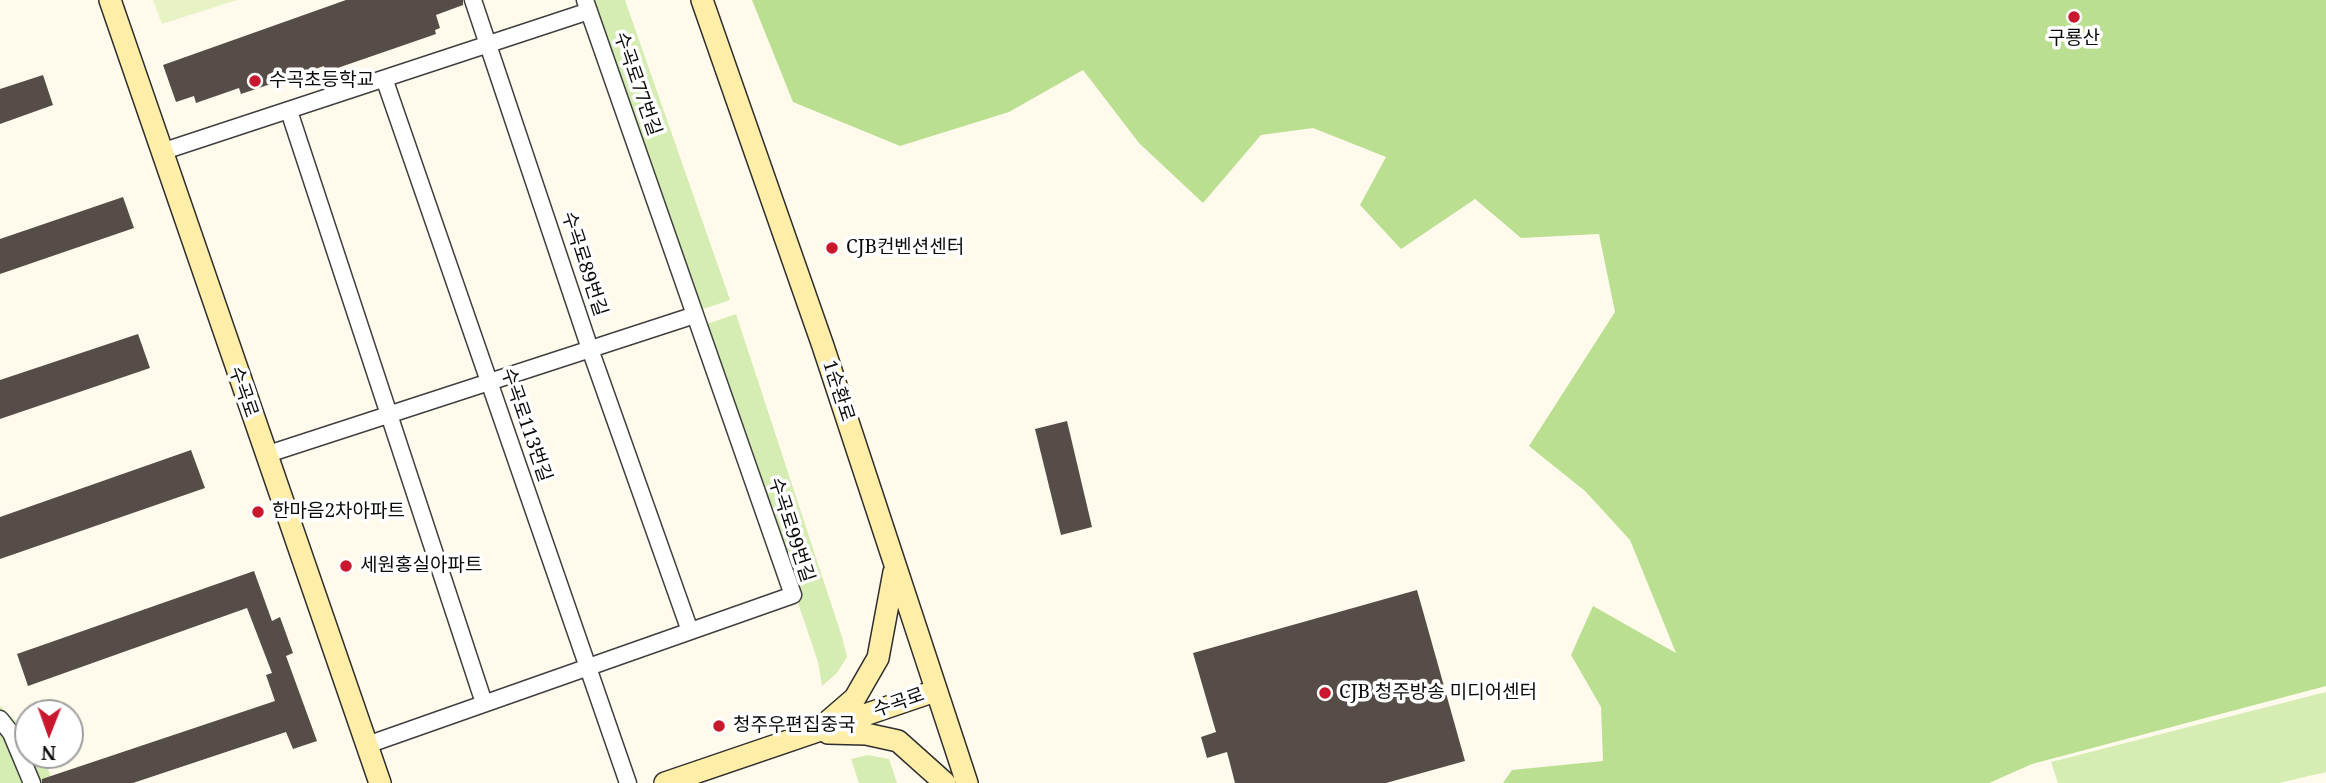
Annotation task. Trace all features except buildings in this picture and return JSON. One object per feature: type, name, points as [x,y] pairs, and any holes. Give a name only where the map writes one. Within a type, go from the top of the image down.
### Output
[{"type":"street","name":"수곡로","points":[[110,0],[380,783]]},
{"type":"street","points":[[473,0],[489,45]]},
{"type":"street","name":"1순환로","points":[[702,0],[823,346],[967,783]]},
{"type":"street","name":"수곡로77번길","points":[[161,152],[385,81],[489,45],[587,6],[695,315]]},
{"type":"street","name":"수곡로89번길","points":[[489,45],[590,349],[690,631]]},
{"type":"street","name":"수곡로113번길","points":[[385,81],[628,783]]},
{"type":"street","points":[[289,111],[484,703]]},
{"type":"street","name":"수곡로89번길","points":[[265,455],[695,315]]},
{"type":"street","name":"수곡로99번길","points":[[367,745],[793,595],[695,315]]},
{"type":"street","points":[[815,732],[855,698],[872,671],[878,658],[895,568]]},
{"type":"street","name":"수곡로","points":[[665,783],[935,691]]},
{"type":"street","points":[[0,719],[11,733],[32,783]]},
{"type":"street","points":[[815,732],[866,734],[898,741],[945,783]]},
{"type":"green space","points":[[153,0],[237,0],[162,24]]},
{"type":"green space","points":[[592,0],[625,0],[730,300],[700,310]]},
{"type":"green space","points":[[752,0],[2326,0],[2326,686],[2032,764],[1989,783],[1503,783],[1512,770],[1603,761],[1601,707],[1571,655],[1593,606],[1676,653],[1630,540],[1585,491],[1529,446],[1615,312],[1599,234],[1521,238],[1475,199],[1401,249],[1360,205],[1386,157],[1313,128],[1261,135],[1203,203],[1139,143],[1083,70],[1009,112],[900,146],[793,102]]},
{"type":"green space","points":[[736,314],[847,657],[837,673],[822,686],[818,662],[704,325]]},
{"type":"green space","points":[[2326,692],[2326,772],[2279,783],[2058,783],[2051,762]]},
{"type":"green space","points":[[0,706],[14,719],[14,769],[48,769],[53,783],[0,783]]},
{"type":"green space","points":[[868,755],[889,759],[897,783],[859,783],[851,759]]},
{"type":"place","name":"구룡산","points":[[2074,17]]},
{"type":"place","name":"수곡초등학교","points":[[255,81]]},
{"type":"place","name":"CJB컨벤션센터","points":[[832,248]]},
{"type":"place","name":"한마음2차아파트","points":[[258,512]]},
{"type":"place","name":"세원홍실아파트","points":[[346,566]]},
{"type":"place","name":"CJB 청주방송 미디어센터","points":[[1325,693]]},
{"type":"place","name":"청주우편집중국","points":[[719,726]]}]
